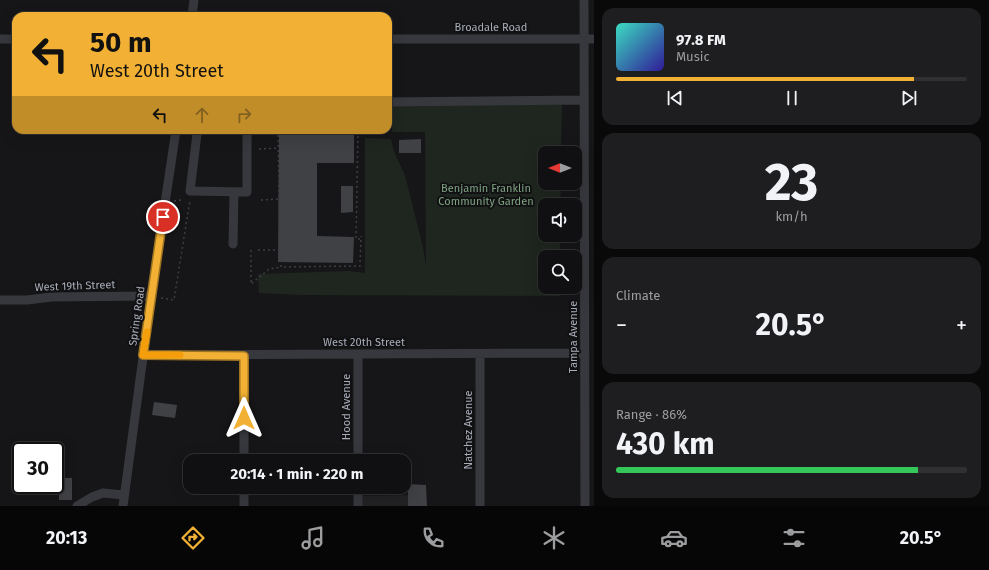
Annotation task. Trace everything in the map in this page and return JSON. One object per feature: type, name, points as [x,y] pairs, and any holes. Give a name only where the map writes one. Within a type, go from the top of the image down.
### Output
[{"type":"street","points":[[192,12],[194,0]]},
{"type":"street","name":"Tampa Avenue","points":[[584,0],[585,506]]},
{"type":"street","points":[[0,39],[12,39]]},
{"type":"street","name":"Broadale Road","points":[[392,39],[594,39]]},
{"type":"street","points":[[392,102],[584,100]]},
{"type":"street","name":"Spring Road","points":[[123,506],[151,296],[175,134]]},
{"type":"street","points":[[197,134],[190,190],[247,192],[247,134]]},
{"type":"street","points":[[233,244],[234,192]]},
{"type":"street","name":"West 19th Street","points":[[0,300],[27,300],[52,297],[151,296]]},
{"type":"street","name":"West 20th Street","points":[[143,355],[244,356],[585,353]]},
{"type":"street","name":"Hood Avenue","points":[[358,354],[358,454]]},
{"type":"street","name":"Natchez Avenue","points":[[480,354],[480,506]]},
{"type":"street","points":[[244,356],[244,454]]},
{"type":"street","points":[[77,506],[92,497],[103,493],[124,495]]},
{"type":"street","points":[[244,494],[244,506]]},
{"type":"street","points":[[358,494],[358,506]]},
{"type":"path","points":[[278,134],[280,267]]},
{"type":"path","points":[[358,134],[356,239],[361,239]]},
{"type":"path","points":[[259,149],[279,148]]},
{"type":"path","points":[[161,298],[174,300],[190,199]]},
{"type":"path","points":[[261,200],[279,199]]},
{"type":"path","points":[[174,201],[181,200]]},
{"type":"path","points":[[251,250],[251,284],[269,269],[280,267],[360,266],[361,236]]},
{"type":"path","points":[[258,250],[280,250]]},
{"type":"shaded area","points":[[418,495],[418,506],[358,506],[358,496]]},
{"type":"green space","name":"Benjamin Franklin Community Garden","points":[[562,104],[561,146],[538,146],[538,190],[561,190],[560,198],[538,198],[538,242],[560,242],[560,250],[538,250],[538,294],[560,294],[560,296],[302,295],[259,293],[258,274],[349,271],[365,273],[365,138],[391,139],[394,152],[405,175],[423,247],[426,267],[425,132],[392,132],[393,106]]},
{"type":"building","points":[[279,134],[354,135],[354,163],[317,163],[317,236],[354,237],[353,263],[278,262]]},
{"type":"building","points":[[421,139],[421,153],[399,153],[399,140]]},
{"type":"building","points":[[341,186],[353,186],[353,212],[341,213]]},
{"type":"building","points":[[154,402],[177,405],[175,418],[152,415]]},
{"type":"building","points":[[64,478],[72,478],[72,500],[59,500],[59,494],[64,494]]},
{"type":"building","points":[[411,484],[426,485],[427,506],[408,506],[408,494],[411,494]]},
{"type":"slow traffic","points":[[147,332],[143,355],[180,355]]},
{"type":"route","points":[[163,217],[143,355],[244,356],[244,418]]}]
